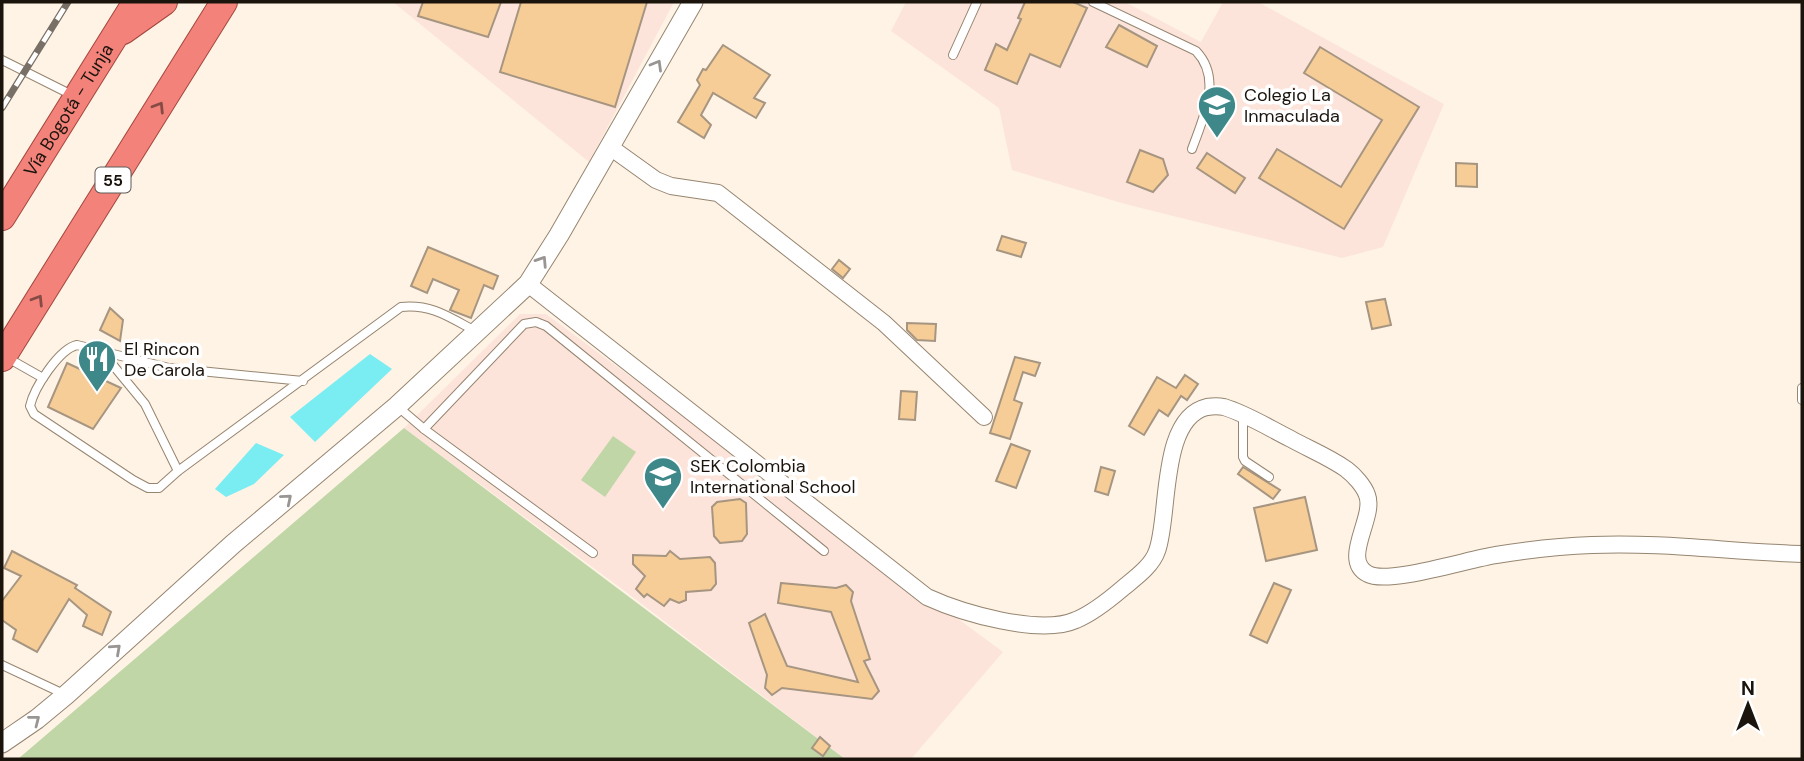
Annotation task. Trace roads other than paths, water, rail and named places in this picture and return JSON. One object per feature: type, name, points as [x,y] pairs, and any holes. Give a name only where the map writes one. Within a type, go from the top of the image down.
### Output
[{"type":"highway","name":"Vía Bogotá - Tunja","points":[[2,217],[136,2]]},
{"type":"highway","points":[[113,38],[164,2]]},
{"type":"highway","name":"55","points":[[2,357],[224,2]]},
{"type":"street","points":[[2,743],[66,695],[233,544],[397,406],[528,284],[692,2]]},
{"type":"street","points":[[610,147],[656,180],[671,186],[718,193],[884,323],[984,416]]},
{"type":"street","points":[[528,284],[927,597],[945,605],[1007,622],[1074,622],[1096,609],[1135,578],[1158,550],[1166,481],[1185,423],[1204,408],[1222,406],[1346,470],[1363,487],[1369,498],[1369,511],[1360,537],[1357,563],[1362,571],[1371,576],[1428,571],[1471,559],[1531,550],[1593,545],[1802,554]]},
{"type":"lane","points":[[953,55],[977,2]]},
{"type":"lane","points":[[1093,2],[1196,51],[1204,60],[1210,81],[1209,97],[1192,149]]},
{"type":"lane","points":[[2,60],[78,97]]},
{"type":"lane","points":[[303,381],[170,368],[76,345],[68,347],[43,378],[33,394],[30,406],[34,414],[148,488],[159,488],[178,471],[303,381],[401,307],[418,305],[431,308],[478,333]]},
{"type":"lane","points":[[424,429],[524,324],[546,326],[824,551]]},
{"type":"lane","points":[[103,352],[145,404],[178,471]]},
{"type":"lane","points":[[2,357],[43,378]]},
{"type":"lane","points":[[1802,388],[1802,400]]},
{"type":"lane","points":[[397,406],[424,429],[593,553]]},
{"type":"lane","points":[[1243,415],[1243,457],[1269,477]]},
{"type":"lane","points":[[2,664],[66,695]]},
{"type":"water","points":[[370,354],[392,369],[315,442],[290,417]]},
{"type":"water","points":[[256,443],[284,455],[254,484],[226,497],[215,489]]},
{"type":"railway","points":[[2,108],[68,2]]},
{"type":"place","name":"Colegio La Inmaculada","points":[[1217,139]]},
{"type":"place","name":"El Rincon De Carola","points":[[97,393]]},
{"type":"place","name":"SEK Colombia International School","points":[[663,510]]}]
